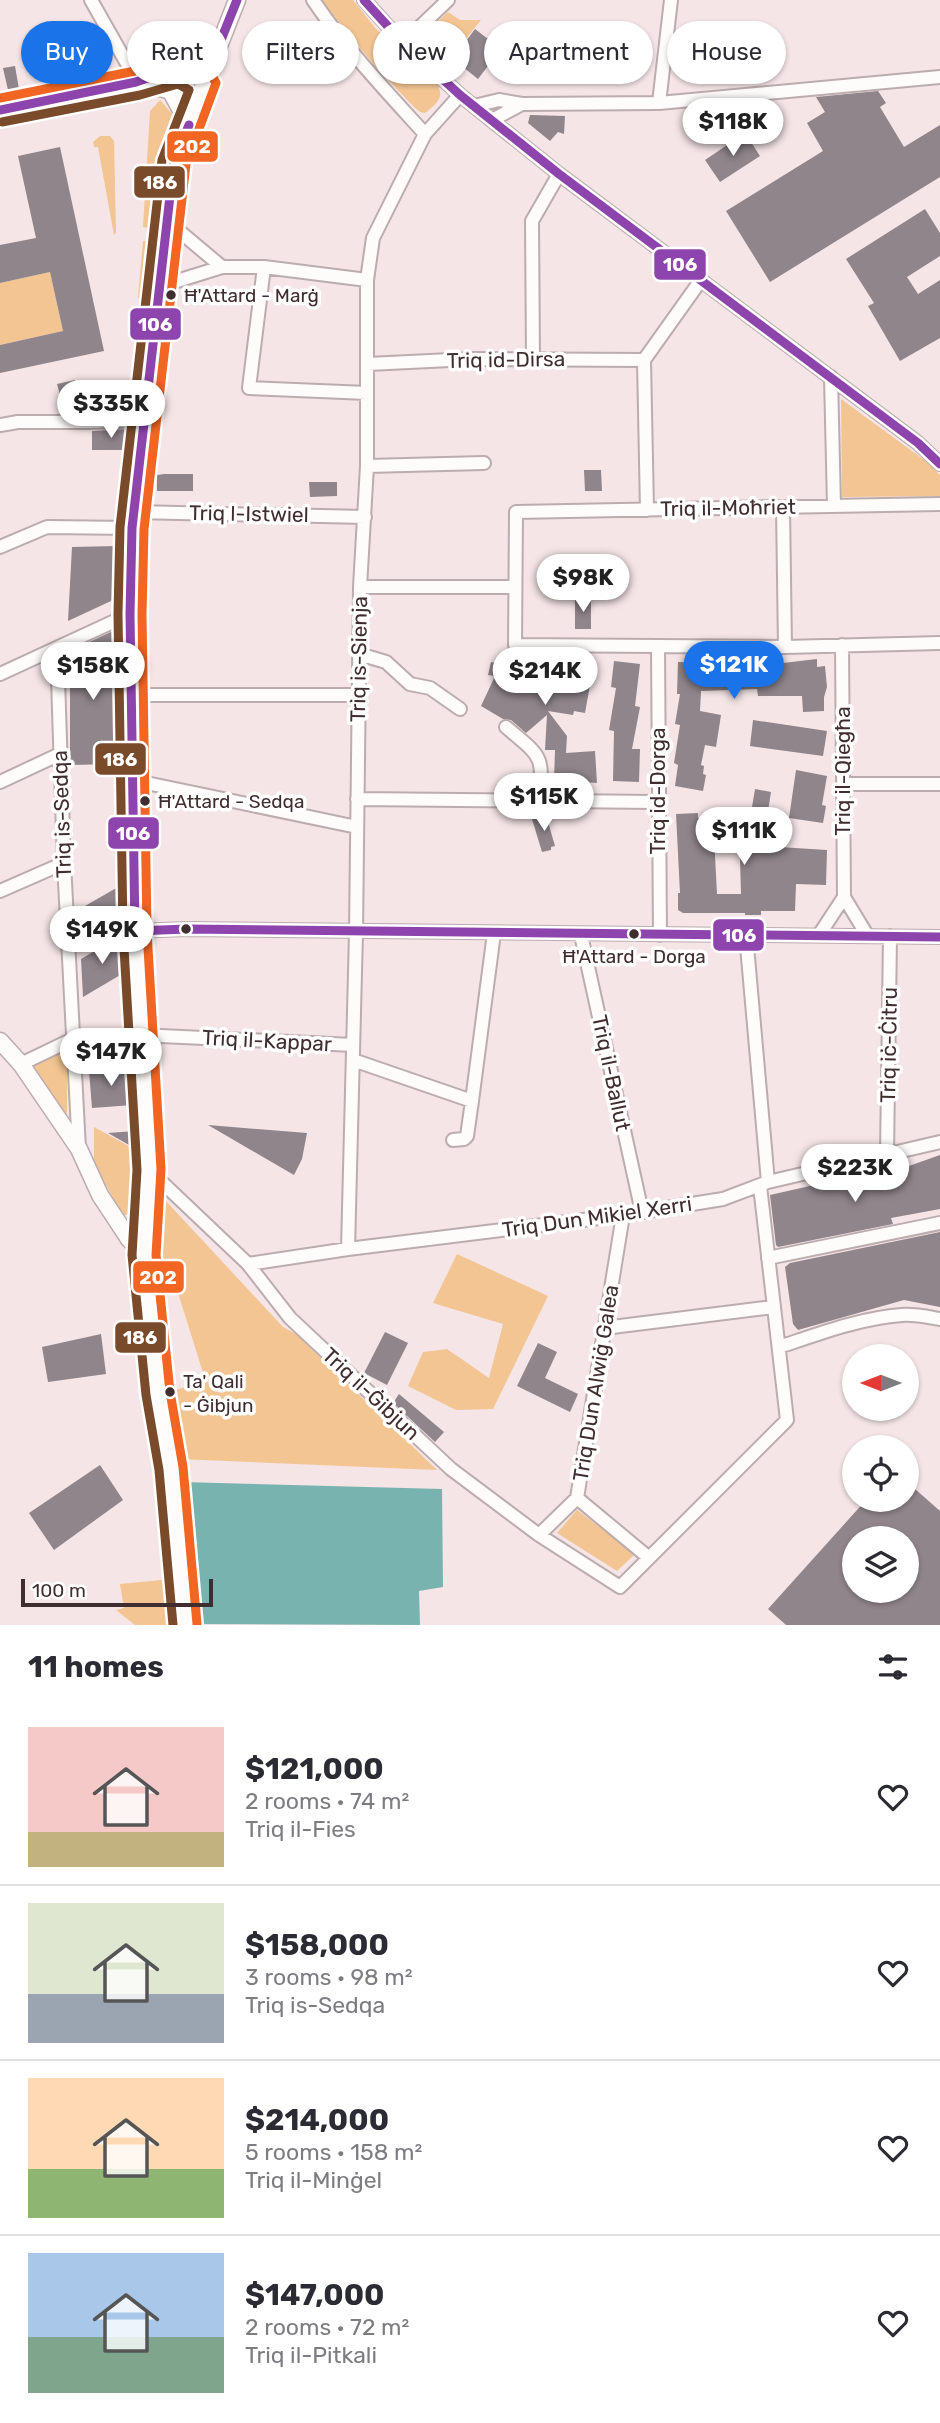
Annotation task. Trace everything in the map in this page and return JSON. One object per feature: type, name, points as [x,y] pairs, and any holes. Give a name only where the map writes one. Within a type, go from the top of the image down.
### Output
[{"type":"street","points":[[91,0],[127,64]]},
{"type":"street","points":[[228,22],[237,0]]},
{"type":"street","points":[[313,0],[331,27],[372,77],[425,134]]},
{"type":"street","points":[[365,0],[383,21]]},
{"type":"street","points":[[426,21],[448,0]]},
{"type":"street","points":[[659,103],[671,0]]},
{"type":"street","points":[[474,106],[499,100],[523,104],[659,103],[940,76]]},
{"type":"street","points":[[0,110],[133,84]]},
{"type":"street","points":[[143,84],[170,90],[201,91]]},
{"type":"street","points":[[193,84],[201,91]]},
{"type":"street","points":[[185,1625],[171,1468],[158,1394],[145,1255],[149,1170],[135,931],[130,614],[133,520],[174,161],[204,84]]},
{"type":"street","points":[[448,84],[559,174],[918,443],[940,464]]},
{"type":"street","points":[[170,90],[189,125]]},
{"type":"street","name":"Triq is-Sienja","points":[[348,1249],[356,933],[360,587],[367,466],[368,280],[373,238],[425,134],[460,95]]},
{"type":"street","points":[[492,120],[523,104]]},
{"type":"street","points":[[533,359],[532,221],[559,174]]},
{"type":"street","points":[[166,220],[222,267]]},
{"type":"street","points":[[161,286],[222,267],[264,267],[368,280]]},
{"type":"street","points":[[264,267],[250,388],[367,393]]},
{"type":"street","points":[[648,510],[644,360],[701,280]]},
{"type":"street","name":"Triq id-Dirsa","points":[[368,364],[533,359],[644,360]]},
{"type":"street","points":[[831,377],[834,506]]},
{"type":"street","points":[[0,425],[18,422],[145,420]]},
{"type":"street","points":[[367,466],[484,463]]},
{"type":"street","name":"Triq il-Moħriet","points":[[515,587],[516,512],[940,504]]},
{"type":"street","points":[[783,507],[785,647]]},
{"type":"street","name":"Triq l-Istwiel","points":[[0,547],[47,527],[133,520],[365,517]]},
{"type":"street","points":[[360,587],[515,587],[515,645],[785,647],[940,643]]},
{"type":"street","points":[[0,674],[130,614]]},
{"type":"street","name":"Triq il-Qiegħa","points":[[842,645],[844,897]]},
{"type":"street","name":"Triq id-Dorga","points":[[658,646],[660,935]]},
{"type":"street","name":"Triq is-Sedqa","points":[[57,648],[64,863],[79,1149]]},
{"type":"street","points":[[359,654],[386,662],[410,684],[430,688],[460,709]]},
{"type":"street","points":[[131,695],[359,695]]},
{"type":"street","points":[[506,727],[536,753],[541,761],[540,802]]},
{"type":"street","points":[[0,782],[60,754]]},
{"type":"street","points":[[132,780],[357,827]]},
{"type":"street","points":[[844,784],[940,784]]},
{"type":"street","points":[[357,799],[657,802]]},
{"type":"street","points":[[0,891],[64,863]]},
{"type":"street","points":[[819,935],[844,897],[867,935]]},
{"type":"street","points":[[135,931],[187,929],[356,933],[940,937]]},
{"type":"street","points":[[453,1140],[467,1136],[494,933]]},
{"type":"street","name":"Triq il-Ballut","points":[[581,935],[642,1212]]},
{"type":"street","points":[[577,1498],[648,1557],[787,1420],[768,1258],[746,935]]},
{"type":"street","name":"Triq iċ-Ċitru","points":[[887,1155],[890,936]]},
{"type":"street","name":"Triq il-Kappar","points":[[140,1035],[353,1045]]},
{"type":"street","points":[[20,1064],[73,1039]]},
{"type":"street","points":[[0,1041],[20,1064],[79,1149],[100,1195],[129,1239],[145,1255]]},
{"type":"street","points":[[353,1060],[472,1101]]},
{"type":"street","name":"Triq Dun Mikiel Xerri","points":[[248,1264],[623,1215],[723,1199],[764,1184],[940,1142]]},
{"type":"street","name":"Triq il-Ġibjun","points":[[149,1170],[248,1264],[290,1318],[451,1469],[539,1535],[620,1587],[648,1557]]},
{"type":"street","name":"Triq Dun Alwiġ Galea","points":[[539,1535],[577,1498],[623,1215]]},
{"type":"street","points":[[768,1258],[940,1223]]},
{"type":"street","points":[[604,1328],[773,1307]]},
{"type":"street","points":[[779,1347],[879,1318],[904,1314],[940,1319]]},
{"type":"shaded area","points":[[321,0],[353,0],[373,25],[373,64],[359,47],[359,21],[338,21]]},
{"type":"shaded area","points":[[448,12],[460,20],[481,20],[470,34],[470,21],[438,21]]},
{"type":"shaded area","points":[[392,84],[437,84],[440,91],[437,102],[425,113],[414,107]]},
{"type":"shaded area","points":[[160,100],[175,117],[158,169],[151,229],[143,227],[150,111]]},
{"type":"shaded area","points":[[100,136],[110,136],[114,141],[114,235],[98,147],[94,147],[93,142]]},
{"type":"shaded area","points":[[143,241],[152,241],[147,299],[138,298]]},
{"type":"shaded area","points":[[50,272],[63,331],[0,345],[0,283]]},
{"type":"shaded area","points":[[841,399],[927,462],[940,475],[940,496],[842,497]]},
{"type":"shaded area","points":[[67,1050],[67,1117],[31,1064]]},
{"type":"shaded area","points":[[94,1127],[136,1150],[137,1211],[123,1216],[94,1163]]},
{"type":"shaded area","points":[[165,1200],[283,1327],[296,1334],[437,1470],[178,1459],[167,1392],[206,1382],[178,1293],[154,1291],[153,1207]]},
{"type":"shaded area","points":[[457,1254],[548,1296],[493,1409],[456,1410],[408,1386],[423,1352],[447,1349],[489,1378],[503,1324],[433,1303]]},
{"type":"shaded area","points":[[577,1510],[635,1554],[617,1571],[557,1533]]},
{"type":"shaded area","points":[[172,1579],[178,1625],[135,1625],[116,1610],[124,1608],[120,1584]]},
{"type":"water","points":[[181,1482],[442,1489],[443,1587],[419,1591],[420,1625],[195,1624]]},
{"type":"building","points":[[475,29],[484,36],[484,71],[478,79],[470,73],[470,36]]},
{"type":"building","points":[[15,66],[19,89],[8,90],[3,68]]},
{"type":"building","points":[[878,91],[886,103],[880,107],[904,147],[940,125],[940,177],[770,282],[726,211],[823,151],[807,123],[825,112],[816,97]]},
{"type":"building","points":[[530,115],[565,116],[564,134],[558,132],[550,141],[528,123]]},
{"type":"building","points":[[745,133],[760,156],[720,182],[705,160]]},
{"type":"building","points":[[60,147],[104,351],[0,373],[0,345],[63,331],[50,272],[0,283],[0,245],[36,238],[18,156]]},
{"type":"building","points":[[925,209],[940,233],[940,256],[907,277],[918,294],[940,280],[940,338],[900,361],[868,306],[874,303],[846,259]]},
{"type":"building","points":[[75,380],[77,385],[84,383],[88,397],[62,402],[57,384]]},
{"type":"building","points":[[92,431],[130,431],[129,450],[92,450]]},
{"type":"building","points":[[584,470],[601,470],[602,491],[585,491]]},
{"type":"building","points":[[193,474],[193,491],[157,491],[157,475]]},
{"type":"building","points":[[309,482],[337,482],[337,496],[310,497]]},
{"type":"building","points":[[117,546],[117,593],[111,601],[68,621],[72,547]]},
{"type":"building","points":[[575,600],[591,600],[591,629],[575,629]]},
{"type":"building","points":[[113,631],[115,764],[70,765],[70,651]]},
{"type":"building","points":[[783,658],[783,663],[817,659],[817,667],[825,666],[827,687],[824,711],[803,712],[802,696],[758,696],[757,689],[701,691],[700,711],[721,715],[716,747],[705,745],[701,765],[704,766],[703,774],[706,775],[703,791],[675,786],[678,765],[674,763],[680,725],[675,724],[680,694],[677,694],[678,662],[714,663],[714,660]]},
{"type":"building","points":[[545,659],[594,663],[585,713],[574,711],[573,715],[548,711],[567,736],[566,753],[595,751],[597,783],[554,780],[555,750],[545,750],[547,715],[526,733],[511,720],[503,719],[481,706],[495,676],[488,675],[491,662],[511,666],[512,660],[544,666]]},
{"type":"building","points":[[614,661],[640,664],[635,706],[640,707],[632,749],[640,749],[639,782],[613,781],[614,731],[609,730],[616,688],[611,687]]},
{"type":"building","points":[[753,720],[827,731],[823,756],[750,746]]},
{"type":"building","points":[[796,770],[827,776],[822,805],[826,806],[823,823],[789,818]]},
{"type":"building","points":[[755,789],[771,792],[765,830],[772,830],[772,839],[779,840],[779,847],[827,850],[826,885],[796,884],[795,911],[761,911],[761,915],[745,915],[683,913],[678,910],[680,893],[676,814],[698,813],[698,818],[713,818],[717,894],[741,894],[739,825],[749,825]]},
{"type":"building","points":[[546,815],[555,846],[542,852],[532,819]]},
{"type":"building","points":[[118,887],[119,912],[79,934],[78,910]]},
{"type":"building","points":[[120,936],[122,974],[83,997],[81,959]]},
{"type":"building","points":[[131,1068],[133,1105],[92,1108],[89,1071]]},
{"type":"building","points":[[208,1125],[307,1133],[302,1159],[294,1175]]},
{"type":"building","points":[[135,1131],[136,1149],[108,1133]]},
{"type":"building","points":[[940,1155],[940,1209],[891,1218],[893,1224],[778,1247],[776,1245],[770,1195],[832,1181],[833,1185],[892,1172]]},
{"type":"building","points":[[940,1232],[940,1307],[904,1300],[798,1330],[793,1324],[785,1267],[790,1263]]},
{"type":"building","points":[[385,1332],[408,1343],[387,1385],[364,1373]]},
{"type":"building","points":[[101,1334],[106,1374],[48,1382],[42,1347]]},
{"type":"building","points":[[538,1343],[557,1352],[545,1378],[578,1394],[570,1412],[517,1386]]},
{"type":"building","points":[[399,1394],[444,1432],[435,1442],[393,1403]]},
{"type":"building","points":[[100,1465],[123,1500],[54,1550],[29,1513]]},
{"type":"building","points":[[919,1492],[940,1511],[940,1625],[786,1625],[768,1609],[842,1527],[842,1603],[919,1603],[919,1526],[843,1526],[855,1512],[919,1512]]},
{"type":"transit line","name":"106","points":[[228,22],[237,0]]},
{"type":"transit line","name":"106","points":[[364,0],[383,21]]},
{"type":"transit line","name":"202","points":[[0,98],[135,71],[178,59],[211,74],[216,83],[186,164],[144,529],[142,614],[147,931],[161,1169],[156,1255],[170,1392],[183,1467],[197,1624]]},
{"type":"transit line","name":"106","points":[[0,110],[127,84]]},
{"type":"transit line","name":"186","points":[[2,122],[140,95],[178,84],[189,90],[162,160],[120,527],[118,614],[123,931],[137,1170],[132,1255],[146,1395],[159,1470],[173,1625]]},
{"type":"transit line","name":"106","points":[[448,84],[559,174],[918,443],[940,464]]},
{"type":"transit line","name":"106","points":[[135,931],[130,614],[132,528],[174,161],[189,125]]},
{"type":"transit line","name":"106","points":[[135,931],[187,929],[940,937]]},
{"type":"place","name":"Ħ'Attard - Marġ","points":[[171,295]]},
{"type":"place","name":"Ħ'Attard - Sedqa","points":[[145,801]]},
{"type":"place","name":"Ħ'Attard - Dorga","points":[[634,934]]},
{"type":"place","name":"Ta' Qali - Ġibjun","points":[[170,1392]]}]
